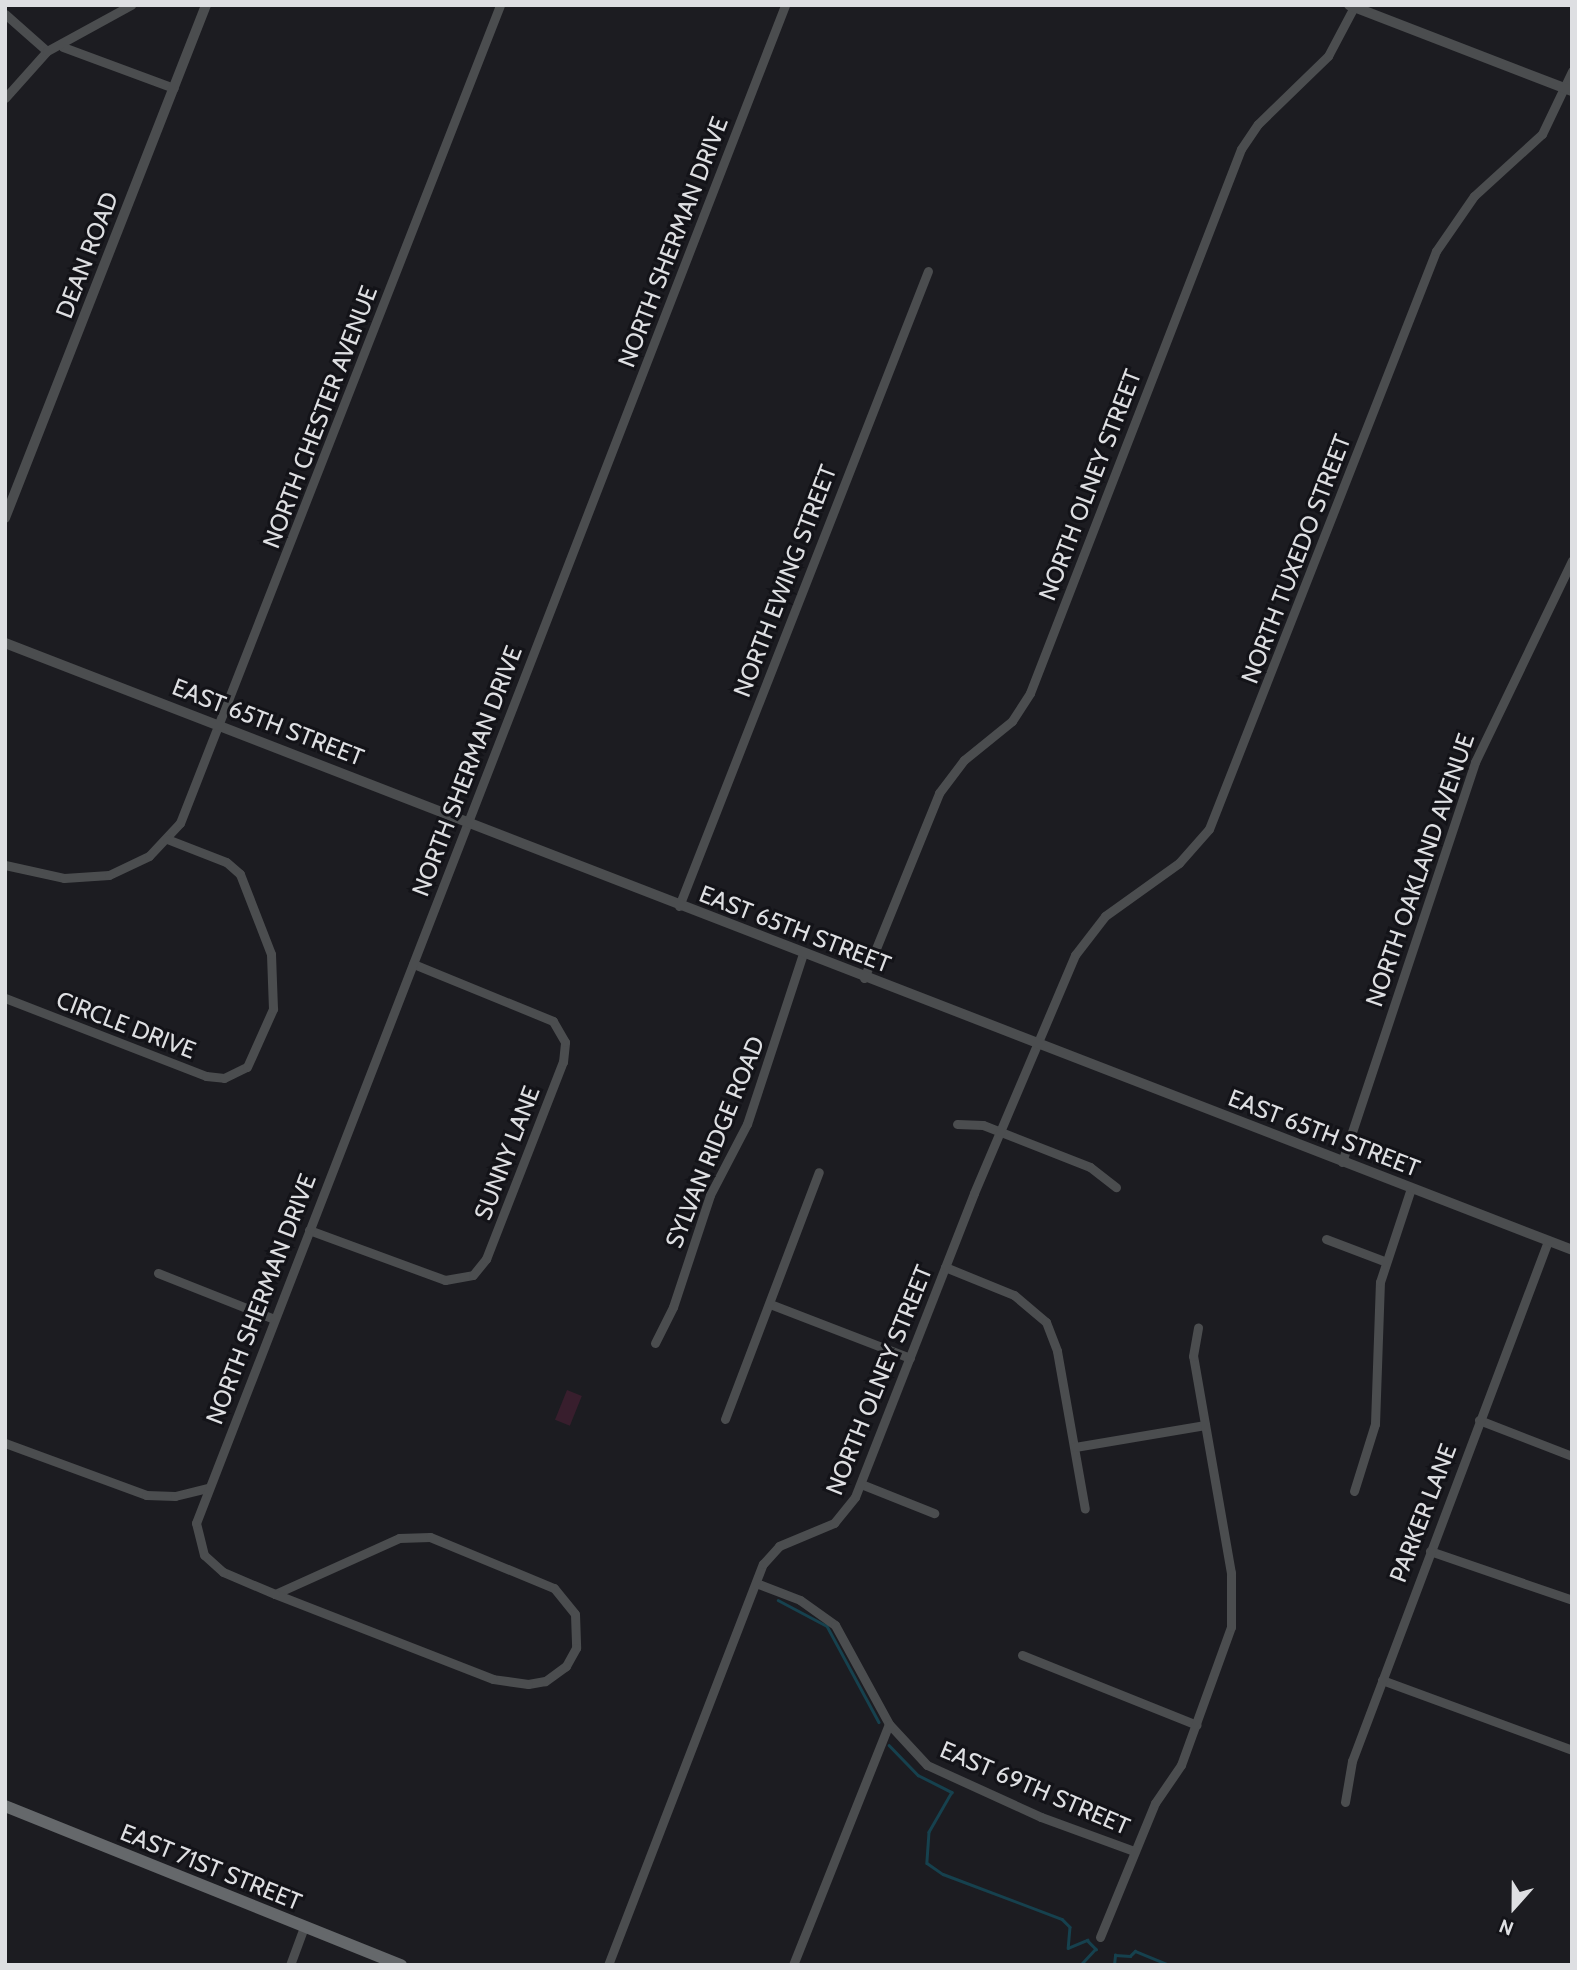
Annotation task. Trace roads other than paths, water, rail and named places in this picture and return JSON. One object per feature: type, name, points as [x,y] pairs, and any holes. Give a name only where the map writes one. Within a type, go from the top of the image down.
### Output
[{"type":"main road","name":"EAST 71ST STREET","points":[[5,1806],[401,1965]]},
{"type":"street","points":[[5,98],[47,51],[63,47],[131,5]]},
{"type":"street","name":"DEAN ROAD","points":[[5,518],[206,5]]},
{"type":"street","name":"NORTH CHESTER AVENUE","points":[[5,865],[64,878],[101,877],[139,863],[167,839],[184,816],[500,5]]},
{"type":"street","name":"NORTH SHERMAN DRIVE","points":[[275,1594],[223,1572],[202,1551],[195,1527],[207,1488],[785,5]]},
{"type":"street","points":[[1352,6],[1567,89]]},
{"type":"street","name":"NORTH OLNEY STREET","points":[[864,978],[939,793],[964,760],[1012,722],[1032,689],[1241,149],[1258,124],[1328,56],[1352,6]]},
{"type":"street","points":[[5,14],[47,51]]},
{"type":"street","points":[[63,47],[174,88]]},
{"type":"street","name":"NORTH TUXEDO STREET","points":[[1038,1045],[1073,960],[1094,928],[1115,907],[1180,863],[1209,829],[1436,251],[1474,196],[1542,134],[1567,89],[1572,71]]},
{"type":"street","name":"NORTH EWING STREET","points":[[679,906],[928,271]]},
{"type":"street","name":"NORTH OAKLAND AVENUE","points":[[1342,1162],[1475,762],[1572,560]]},
{"type":"street","name":"EAST 65TH STREET","points":[[5,643],[468,821],[864,978],[1572,1250]]},
{"type":"street","name":"CIRCLE DRIVE","points":[[5,998],[206,1076],[234,1075],[251,1062],[271,1017],[276,984],[271,954],[240,874],[226,862],[167,839]]},
{"type":"street","name":"SYLVAN RIDGE ROAD","points":[[655,1343],[673,1307],[710,1195],[747,1125],[803,954]]},
{"type":"street","name":"SUNNY LANE","points":[[309,1230],[445,1280],[473,1275],[486,1259],[558,1074],[565,1046],[553,1021],[413,964]]},
{"type":"street","name":"NORTH OLNEY STREET","points":[[608,1965],[756,1583],[771,1553],[834,1523],[848,1508],[861,1484],[945,1267],[1038,1045]]},
{"type":"street","points":[[957,1124],[979,1124],[1090,1167],[1116,1187]]},
{"type":"street","points":[[725,1419],[819,1172]]},
{"type":"street","points":[[1354,1491],[1376,1423],[1375,1320],[1384,1261],[1411,1188]]},
{"type":"street","points":[[1326,1239],[1384,1261]]},
{"type":"street","name":"PARKER LANE","points":[[1345,1802],[1353,1762],[1382,1680],[1548,1241]]},
{"type":"street","points":[[945,1267],[1014,1294],[1046,1322],[1057,1346],[1085,1509]]},
{"type":"street","points":[[158,1273],[274,1319]]},
{"type":"street","points":[[769,1304],[910,1358]]},
{"type":"street","points":[[1100,1937],[1154,1803],[1180,1768],[1227,1646],[1234,1602],[1192,1350],[1198,1326]]},
{"type":"street","points":[[1479,1420],[1572,1456]]},
{"type":"street","points":[[1075,1447],[1205,1425]]},
{"type":"street","points":[[5,1443],[146,1495],[175,1496],[207,1488]]},
{"type":"street","points":[[861,1484],[934,1513]]},
{"type":"street","points":[[417,1535],[439,1539],[551,1586],[575,1614],[576,1648],[559,1672],[528,1684],[493,1679],[275,1594],[399,1538],[417,1535]]},
{"type":"street","points":[[1430,1551],[1572,1600]]},
{"type":"street","name":"EAST 69TH STREET","points":[[756,1583],[800,1600],[835,1625],[889,1724],[915,1754],[951,1779],[1134,1851]]},
{"type":"street","points":[[1022,1656],[1197,1725]]},
{"type":"street","points":[[1382,1680],[1572,1750]]},
{"type":"street","points":[[793,1965],[889,1724]]},
{"type":"street","points":[[290,1965],[304,1927]]},
{"type":"waterway","points":[[778,1600],[827,1626],[879,1722]]},
{"type":"waterway","points":[[889,1745],[918,1775],[952,1792],[929,1832],[927,1863],[943,1874],[1062,1919],[1070,1927],[1068,1948],[1087,1940],[1096,1949],[1081,1965]]},
{"type":"waterway","points":[[1114,1965],[1115,1955],[1130,1956],[1135,1951],[1169,1965]]}]
